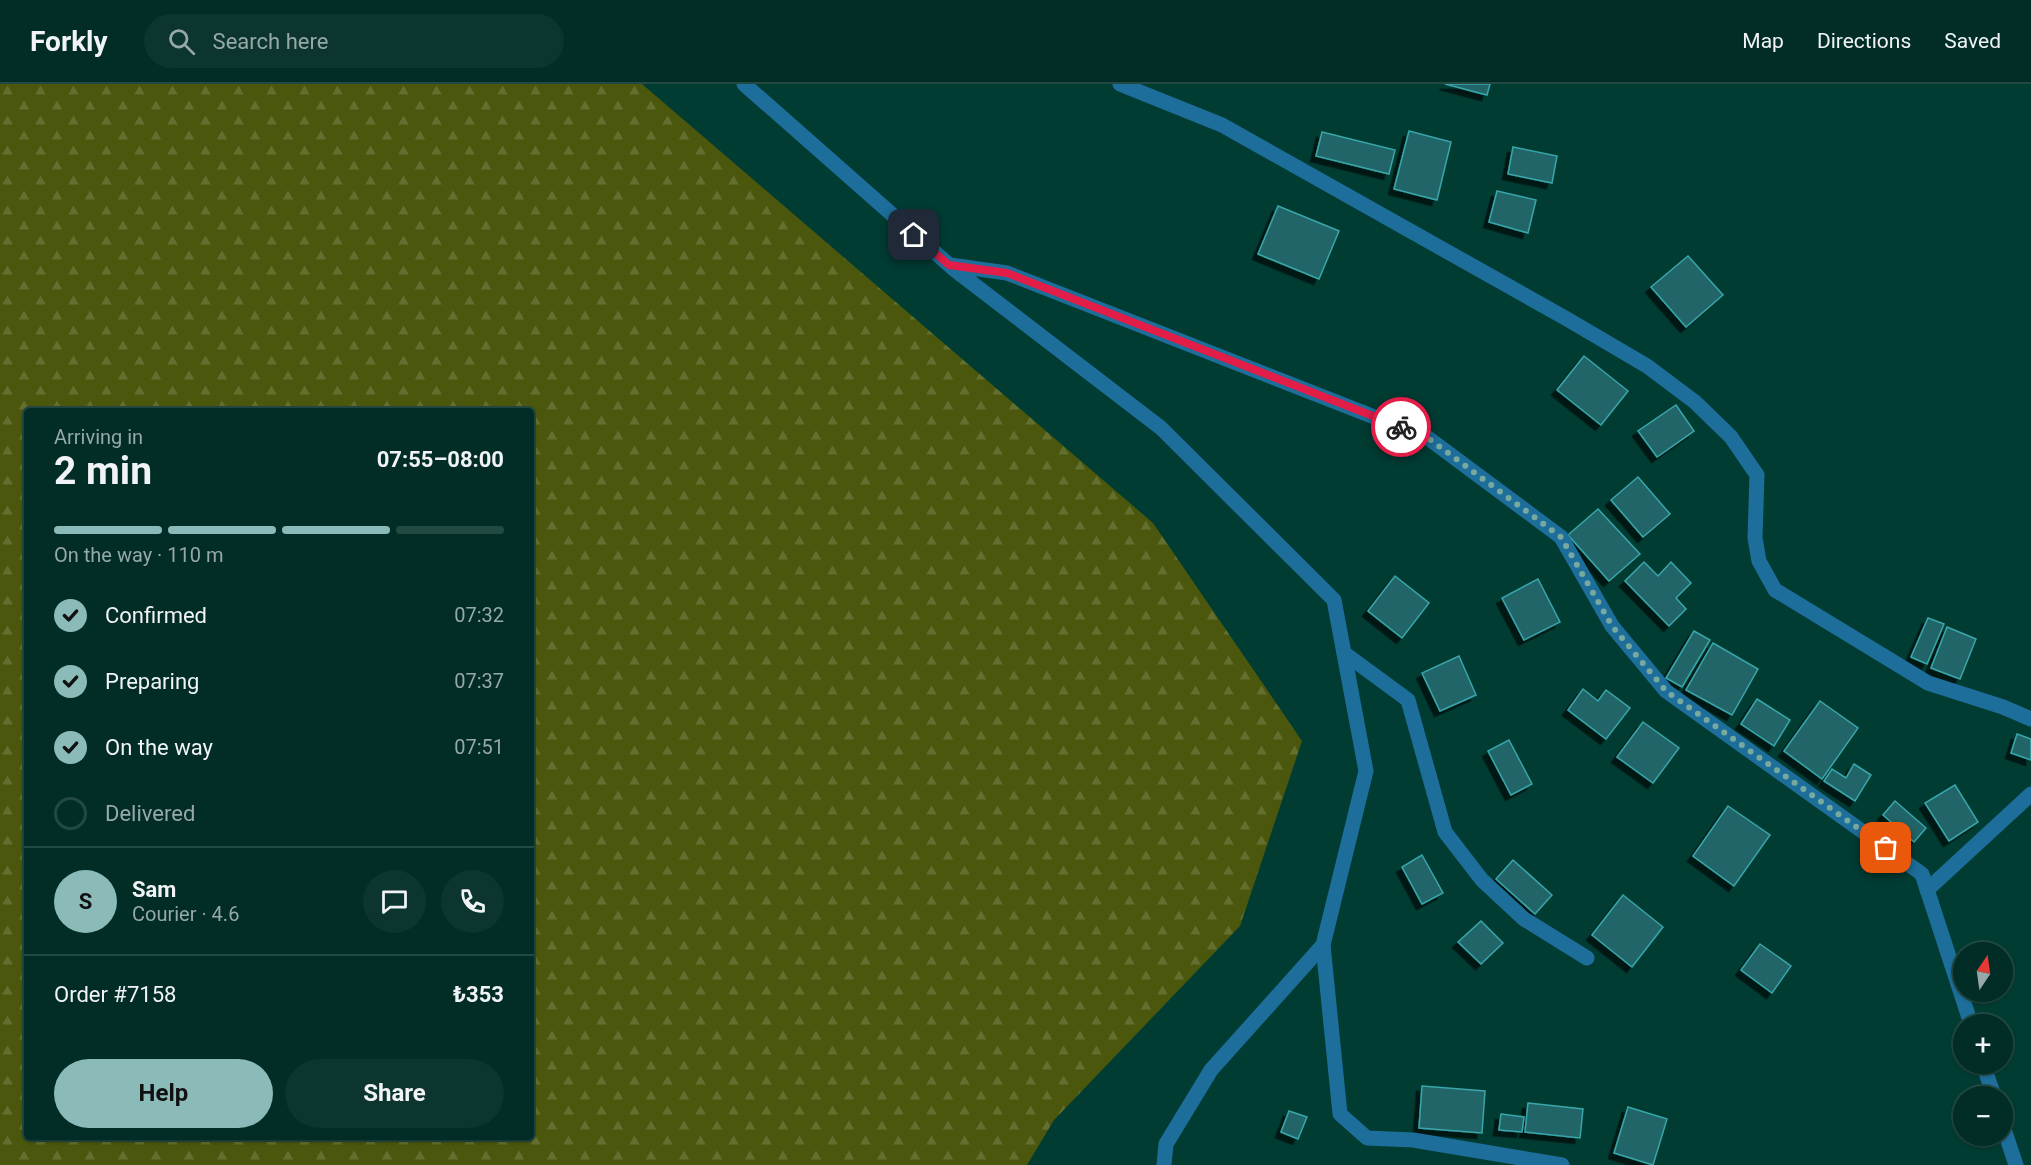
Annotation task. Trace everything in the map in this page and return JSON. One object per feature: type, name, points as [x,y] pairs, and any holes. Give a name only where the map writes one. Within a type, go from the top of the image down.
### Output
[{"type":"street","points":[[744,84],[949,265],[1161,428],[1334,600],[1366,771],[1323,945],[1340,1114],[1367,1137],[1413,1140],[1562,1165]]},
{"type":"street","points":[[1120,84],[1222,125],[1647,366],[1695,402],[1731,437],[1757,475],[1755,538],[1759,561],[1775,590],[1928,683],[2003,707],[2031,719]]},
{"type":"street","points":[[1144,84],[1185,110]]},
{"type":"street","points":[[949,265],[1007,273],[1428,438],[1561,537],[1612,626],[1666,691],[1922,874],[1968,1014]]},
{"type":"street","points":[[1344,653],[1408,700],[1445,832],[1482,880],[1524,919],[1587,958]]},
{"type":"street","points":[[1927,890],[2031,794]]},
{"type":"street","points":[[1164,1165],[1166,1144],[1211,1070],[1323,945]]},
{"type":"street","points":[[2010,1146],[2016,1165]]},
{"type":"green space","points":[[0,84],[642,84],[1153,523],[1302,741],[1240,926],[1054,1120],[1027,1165],[0,1165]]},
{"type":"building","points":[[1445,84],[1490,84],[1487,95]]},
{"type":"building","points":[[1409,131],[1451,142],[1437,200],[1394,189]]},
{"type":"building","points":[[1322,132],[1395,150],[1389,174],[1316,156]]},
{"type":"building","points":[[1513,147],[1557,156],[1552,183],[1508,174]]},
{"type":"building","points":[[1497,191],[1536,200],[1528,233],[1489,222]]},
{"type":"building","points":[[1278,206],[1339,231],[1319,279],[1258,254]]},
{"type":"building","points":[[1688,256],[1723,295],[1686,327],[1651,287]]},
{"type":"building","points":[[1584,356],[1628,391],[1601,425],[1557,390]]},
{"type":"building","points":[[1676,405],[1694,431],[1657,457],[1638,431]]},
{"type":"building","points":[[1638,477],[1670,514],[1643,537],[1611,500]]},
{"type":"building","points":[[1598,509],[1640,554],[1609,581],[1568,535]]},
{"type":"building","points":[[1644,562],[1658,576],[1671,562],[1691,583],[1676,598],[1686,609],[1669,626],[1625,581]]},
{"type":"building","points":[[1395,576],[1429,603],[1402,638],[1368,611]]},
{"type":"building","points":[[1538,579],[1560,622],[1524,640],[1502,598]]},
{"type":"building","points":[[1928,618],[1944,624],[1927,664],[1911,657]]},
{"type":"building","points":[[1947,627],[1976,639],[1960,679],[1931,668]]},
{"type":"building","points":[[1694,631],[1710,640],[1682,687],[1666,678]]},
{"type":"building","points":[[1713,643],[1758,669],[1732,715],[1686,690]]},
{"type":"building","points":[[1459,656],[1476,695],[1440,711],[1422,673]]},
{"type":"building","points":[[1583,689],[1598,701],[1606,690],[1630,708],[1606,739],[1568,710]]},
{"type":"building","points":[[1757,699],[1790,720],[1774,746],[1741,724]]},
{"type":"building","points":[[1820,701],[1858,728],[1822,779],[1784,751]]},
{"type":"building","points":[[1643,722],[1679,748],[1653,783],[1617,757]]},
{"type":"building","points":[[2017,734],[2031,739],[2031,760],[2011,753]]},
{"type":"building","points":[[1509,740],[1532,784],[1511,795],[1488,751]]},
{"type":"building","points":[[1854,764],[1871,775],[1855,801],[1824,781],[1832,769],[1846,778]]},
{"type":"building","points":[[1955,785],[1978,822],[1949,841],[1925,803]]},
{"type":"building","points":[[1895,801],[1926,828],[1914,842],[1883,815]]},
{"type":"building","points":[[1728,806],[1770,835],[1734,886],[1693,856]]},
{"type":"building","points":[[1422,855],[1443,893],[1422,904],[1402,867]]},
{"type":"building","points":[[1513,860],[1552,895],[1535,914],[1496,879]]},
{"type":"building","points":[[1623,895],[1663,927],[1632,967],[1592,935]]},
{"type":"building","points":[[1481,921],[1503,943],[1481,964],[1458,942]]},
{"type":"building","points":[[1760,944],[1791,966],[1772,993],[1741,970]]},
{"type":"building","points":[[1422,1086],[1485,1091],[1482,1133],[1419,1128]]},
{"type":"building","points":[[1528,1103],[1583,1109],[1580,1138],[1525,1132]]},
{"type":"building","points":[[1628,1107],[1667,1119],[1653,1165],[1614,1153]]},
{"type":"building","points":[[1289,1111],[1307,1117],[1298,1139],[1281,1132]]},
{"type":"building","points":[[1501,1114],[1524,1117],[1522,1132],[1499,1130]]},
{"type":"way so far","points":[[1401,427],[1428,438],[1561,537],[1612,626],[1666,691],[1886,848]]},
{"type":"route","points":[[914,235],[949,265],[1007,273],[1401,427]]}]
